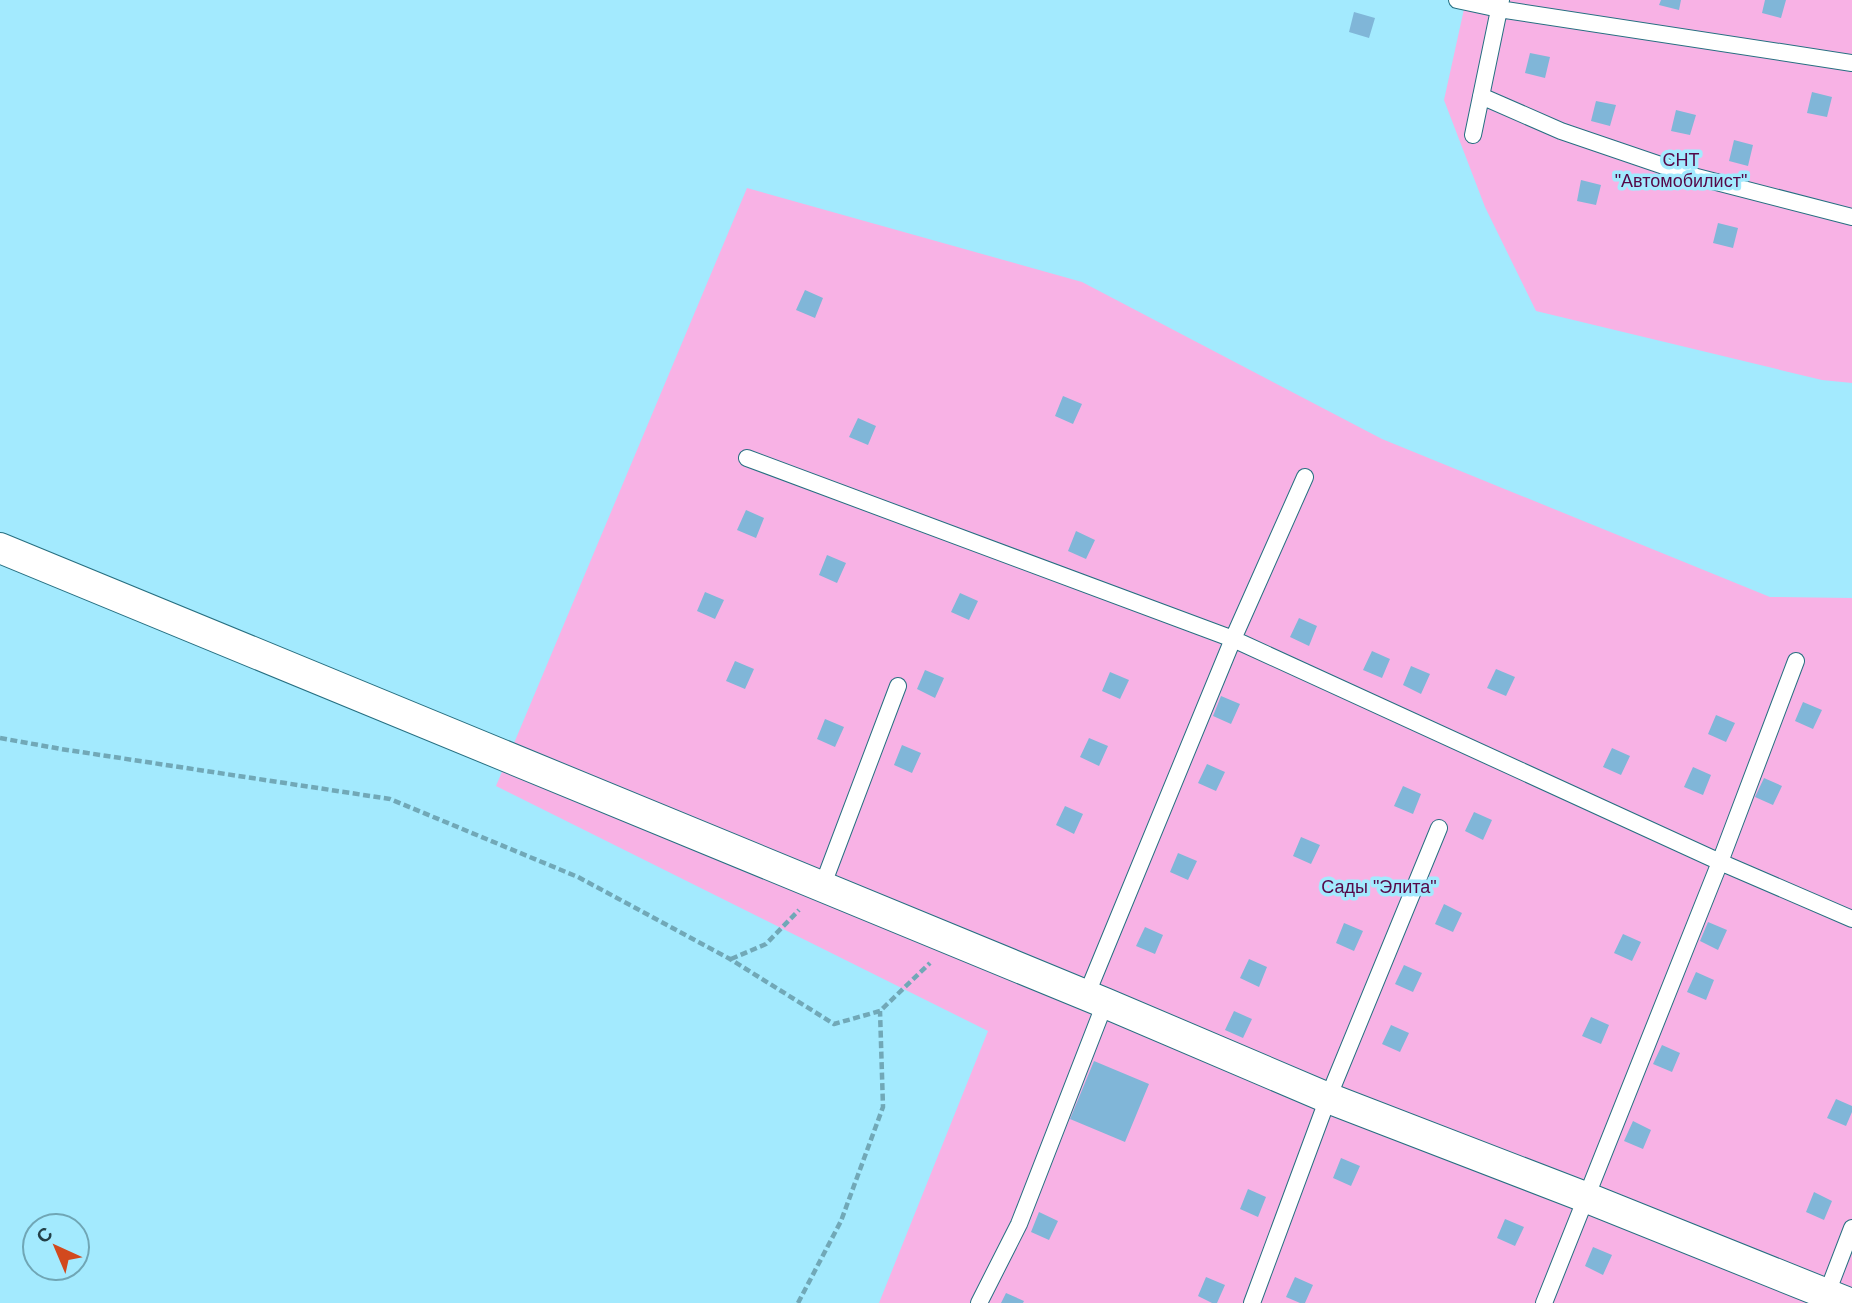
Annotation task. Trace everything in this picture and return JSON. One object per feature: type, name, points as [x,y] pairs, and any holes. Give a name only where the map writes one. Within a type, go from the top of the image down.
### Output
[{"type":"street","points":[[0,548],[1328,1098],[1585,1197],[1833,1300]]},
{"type":"lane","points":[[1457,0],[1500,4],[1852,63]]},
{"type":"lane","points":[[1473,135],[1500,4]]},
{"type":"lane","points":[[1481,96],[1561,131],[1693,176],[1852,217]]},
{"type":"lane","points":[[747,458],[1233,639],[1720,862],[1852,919]]},
{"type":"lane","points":[[979,1303],[1018,1224],[1096,1000],[1233,639],[1305,477]]},
{"type":"lane","points":[[1544,1303],[1720,862],[1796,661]]},
{"type":"lane","points":[[822,887],[898,686]]},
{"type":"lane","points":[[1252,1303],[1328,1098],[1439,828]]},
{"type":"lane","points":[[1833,1300],[1852,1228]]},
{"type":"path","points":[[0,738],[390,799],[578,877],[730,959],[834,1024],[880,1011],[923,968],[957,943]]},
{"type":"path","points":[[730,959],[766,944],[822,887]]},
{"type":"path","points":[[798,1303],[841,1221],[883,1107],[880,1011]]},
{"type":"green space","name":"СНТ \"Автомобилист\"","points":[[1466,0],[1852,0],[1852,383],[1822,380],[1536,311],[1485,207],[1444,100]]},
{"type":"green space","name":"Сады \"Элита\"","points":[[747,188],[1082,282],[1382,439],[1770,597],[1852,598],[1852,1303],[879,1303],[988,1031],[496,786]]},
{"type":"building","points":[[1661,0],[1681,0],[1679,10],[1659,5]]},
{"type":"building","points":[[1765,0],[1786,0],[1781,18],[1762,13]]},
{"type":"building","points":[[1354,12],[1375,18],[1369,38],[1349,32]]},
{"type":"building","points":[[1530,53],[1550,57],[1545,78],[1525,73]]},
{"type":"building","points":[[1812,92],[1832,97],[1827,117],[1807,113]]},
{"type":"building","points":[[1596,101],[1616,105],[1610,126],[1591,121]]},
{"type":"building","points":[[1676,110],[1696,115],[1690,135],[1671,131]]},
{"type":"building","points":[[1734,140],[1753,145],[1748,166],[1729,161]]},
{"type":"building","points":[[1581,180],[1601,185],[1596,205],[1577,201]]},
{"type":"building","points":[[1718,223],[1738,228],[1733,248],[1713,243]]},
{"type":"building","points":[[805,290],[823,298],[815,318],[796,310]]},
{"type":"building","points":[[1063,396],[1082,404],[1073,424],[1055,416]]},
{"type":"building","points":[[858,418],[876,426],[868,445],[849,437]]},
{"type":"building","points":[[746,510],[764,518],[756,538],[737,530]]},
{"type":"building","points":[[1076,531],[1095,540],[1086,559],[1068,551]]},
{"type":"building","points":[[827,555],[846,563],[837,583],[819,575]]},
{"type":"building","points":[[705,592],[724,600],[715,619],[697,611]]},
{"type":"building","points":[[960,593],[978,601],[969,620],[951,612]]},
{"type":"building","points":[[1299,618],[1317,626],[1309,646],[1290,637]]},
{"type":"building","points":[[1372,651],[1390,659],[1382,678],[1363,670]]},
{"type":"building","points":[[735,661],[754,669],[745,689],[726,681]]},
{"type":"building","points":[[1411,666],[1430,674],[1421,694],[1403,685]]},
{"type":"building","points":[[1496,669],[1515,677],[1506,696],[1487,688]]},
{"type":"building","points":[[925,670],[944,678],[935,698],[917,689]]},
{"type":"building","points":[[1110,672],[1129,680],[1120,699],[1102,691]]},
{"type":"building","points":[[1221,696],[1240,704],[1231,724],[1213,716]]},
{"type":"building","points":[[1803,702],[1822,710],[1813,729],[1795,721]]},
{"type":"building","points":[[1716,715],[1735,723],[1726,742],[1708,734]]},
{"type":"building","points":[[825,719],[844,727],[835,747],[817,739]]},
{"type":"building","points":[[1089,738],[1108,746],[1099,766],[1080,757]]},
{"type":"building","points":[[902,745],[921,753],[912,773],[894,765]]},
{"type":"building","points":[[1612,748],[1630,756],[1621,775],[1603,767]]},
{"type":"building","points":[[1207,764],[1225,772],[1216,791],[1198,783]]},
{"type":"building","points":[[1693,767],[1711,775],[1703,795],[1684,787]]},
{"type":"building","points":[[1764,778],[1782,786],[1773,805],[1755,797]]},
{"type":"building","points":[[1403,786],[1421,794],[1413,814],[1394,806]]},
{"type":"building","points":[[1065,806],[1083,814],[1074,834],[1056,825]]},
{"type":"building","points":[[1474,812],[1492,820],[1483,840],[1465,831]]},
{"type":"building","points":[[1301,837],[1320,845],[1311,864],[1293,856]]},
{"type":"building","points":[[1178,853],[1197,861],[1188,880],[1170,872]]},
{"type":"building","points":[[1444,904],[1462,913],[1453,932],[1435,924]]},
{"type":"building","points":[[1708,922],[1727,930],[1718,950],[1700,941]]},
{"type":"building","points":[[1344,923],[1363,931],[1354,951],[1336,943]]},
{"type":"building","points":[[1145,927],[1163,935],[1155,954],[1136,946]]},
{"type":"building","points":[[1623,934],[1641,942],[1632,961],[1614,953]]},
{"type":"building","points":[[1249,959],[1267,967],[1259,987],[1240,978]]},
{"type":"building","points":[[1404,965],[1422,973],[1413,992],[1395,984]]},
{"type":"building","points":[[1696,972],[1714,980],[1706,1000],[1687,992]]},
{"type":"building","points":[[1234,1011],[1252,1019],[1243,1038],[1225,1030]]},
{"type":"building","points":[[1591,1017],[1609,1025],[1601,1044],[1582,1036]]},
{"type":"building","points":[[1391,1025],[1409,1033],[1400,1052],[1382,1044]]},
{"type":"building","points":[[1662,1045],[1680,1053],[1672,1072],[1653,1064]]},
{"type":"building","points":[[1094,1061],[1149,1084],[1125,1142],[1070,1119]]},
{"type":"building","points":[[1836,1099],[1852,1106],[1846,1126],[1827,1118]]},
{"type":"building","points":[[1633,1121],[1651,1130],[1643,1149],[1624,1141]]},
{"type":"building","points":[[1341,1158],[1360,1166],[1351,1186],[1333,1178]]},
{"type":"building","points":[[1248,1189],[1266,1197],[1258,1217],[1240,1209]]},
{"type":"building","points":[[1814,1192],[1832,1201],[1824,1220],[1806,1212]]},
{"type":"building","points":[[1039,1212],[1058,1221],[1049,1240],[1031,1232]]},
{"type":"building","points":[[1505,1219],[1524,1227],[1515,1246],[1497,1238]]},
{"type":"building","points":[[1593,1247],[1612,1255],[1603,1275],[1585,1266]]},
{"type":"building","points":[[1206,1277],[1225,1285],[1217,1303],[1198,1296]]},
{"type":"building","points":[[1295,1277],[1313,1285],[1305,1303],[1286,1297]]},
{"type":"building","points":[[1006,1293],[1024,1301],[1023,1303],[1001,1303]]}]
